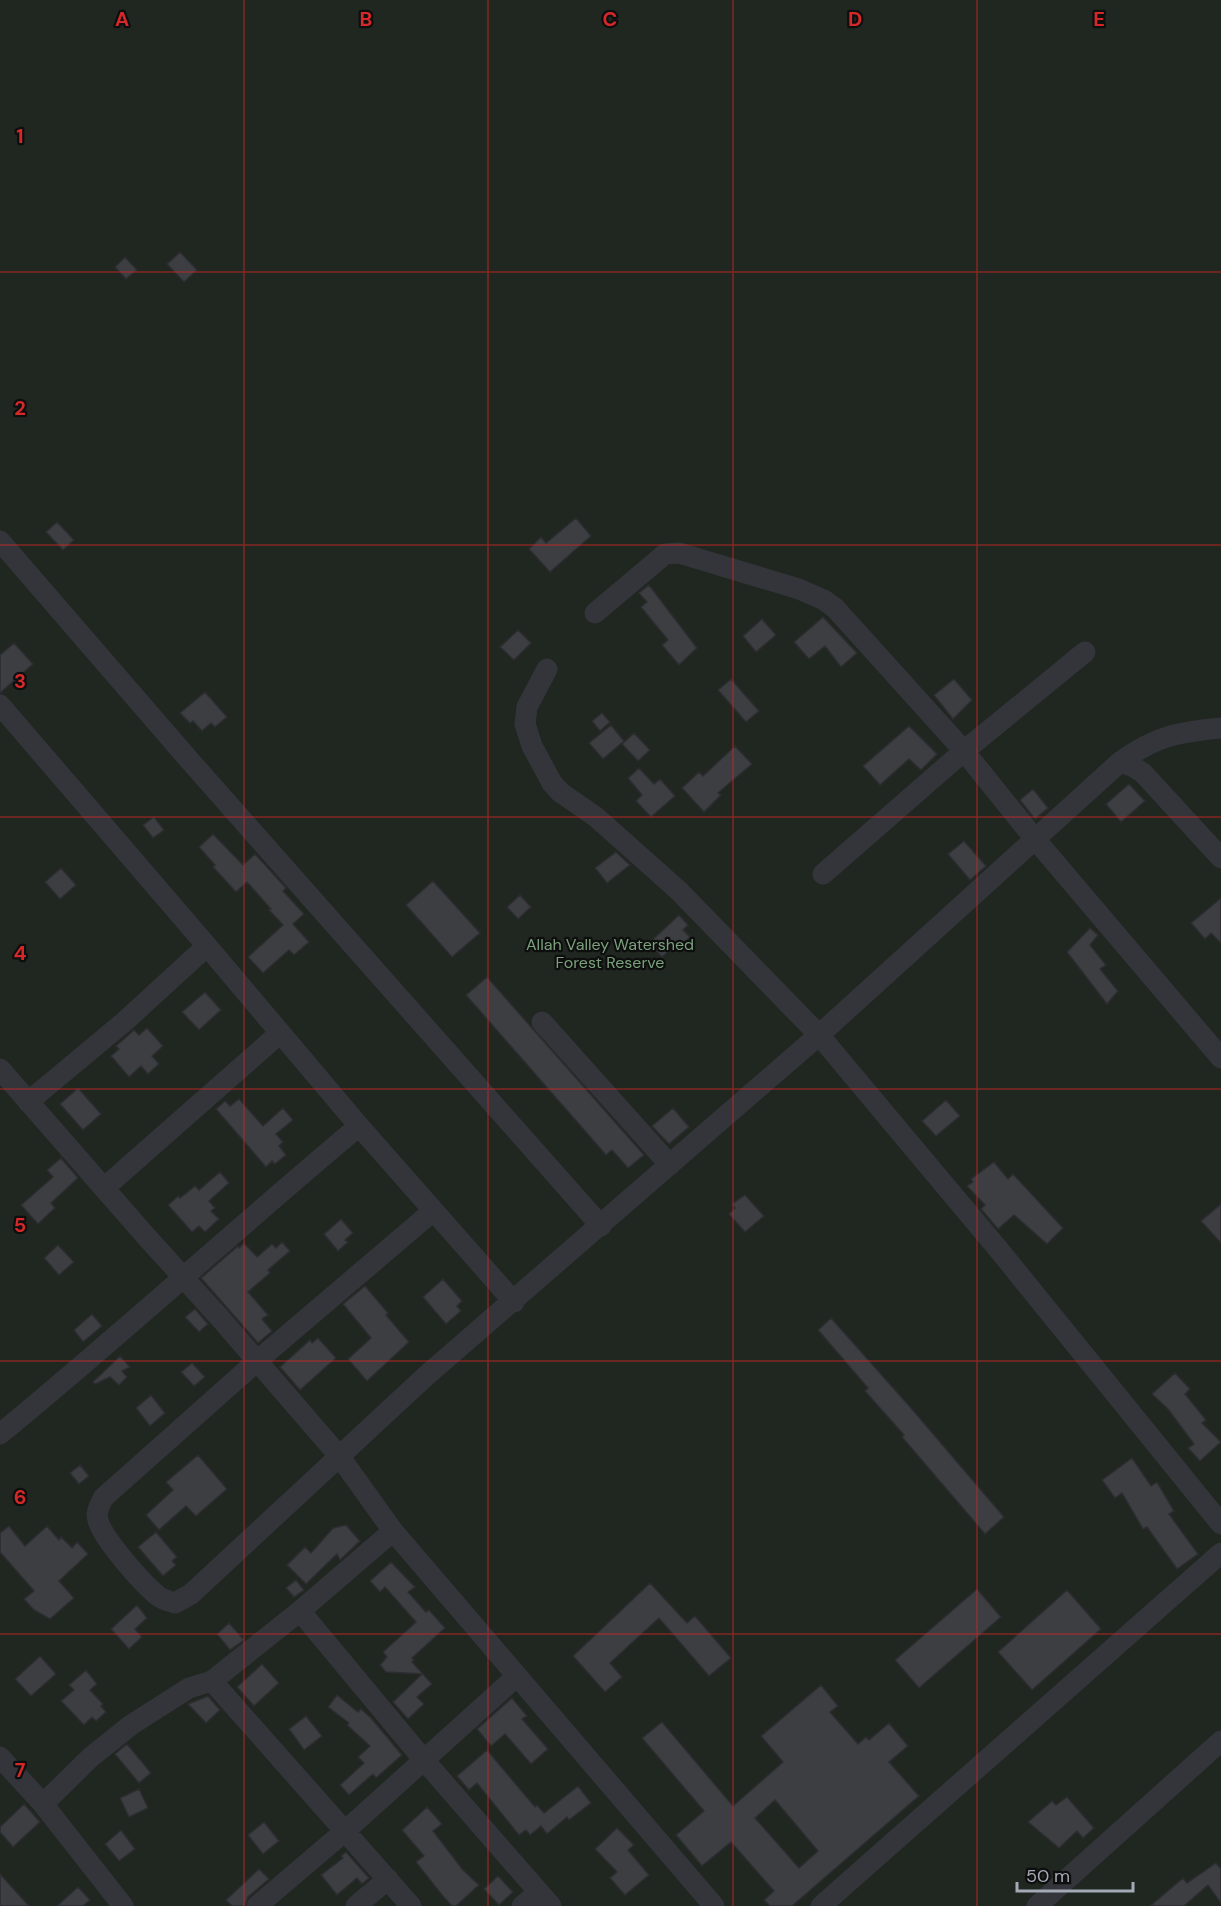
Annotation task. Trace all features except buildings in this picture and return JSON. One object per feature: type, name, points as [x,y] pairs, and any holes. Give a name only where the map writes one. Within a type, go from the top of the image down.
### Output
[{"type":"street","points":[[0,541],[191,762],[601,1226]]},
{"type":"street","points":[[595,612],[670,552],[799,589],[824,600],[835,608],[964,751],[1035,839],[1218,1047]]},
{"type":"street","points":[[823,874],[964,751],[1085,652]]},
{"type":"street","points":[[547,669],[527,707],[525,724],[532,746],[552,783],[560,792],[627,842],[679,891],[819,1035],[999,1250],[1221,1524]]},
{"type":"street","points":[[0,705],[359,1126],[514,1302]]},
{"type":"street","points":[[433,1211],[257,1361],[103,1498],[96,1512],[98,1521],[122,1557],[159,1596],[176,1603],[183,1600],[427,1375],[514,1302],[819,1035],[1120,762],[1152,742],[1169,735],[1221,728]]},
{"type":"street","points":[[1120,762],[1132,765],[1143,773],[1221,858]]},
{"type":"street","points":[[28,1102],[124,1022],[207,946]]},
{"type":"street","points":[[542,1022],[670,1165]]},
{"type":"street","points":[[104,1188],[280,1033]]},
{"type":"street","points":[[0,1069],[340,1457],[393,1531],[517,1676],[702,1902]]},
{"type":"street","points":[[0,1434],[86,1363],[359,1126]]},
{"type":"street","points":[[42,1804],[91,1757],[131,1725],[189,1688],[212,1681],[300,1611],[393,1531]]},
{"type":"street","points":[[820,1906],[1221,1553]]},
{"type":"street","points":[[300,1611],[423,1759],[545,1899],[522,1906]]},
{"type":"street","points":[[257,1906],[344,1832],[517,1676]]},
{"type":"street","points":[[212,1681],[411,1906]]},
{"type":"street","points":[[1037,1906],[1221,1741]]},
{"type":"street","points":[[0,1757],[42,1804],[123,1906]]},
{"type":"street","points":[[356,1906],[388,1879]]},
{"type":"green space","name":"Allah Valley Watershed Forest Reserve","points":[[0,0],[1221,0],[1221,1906],[0,1906]]}]
